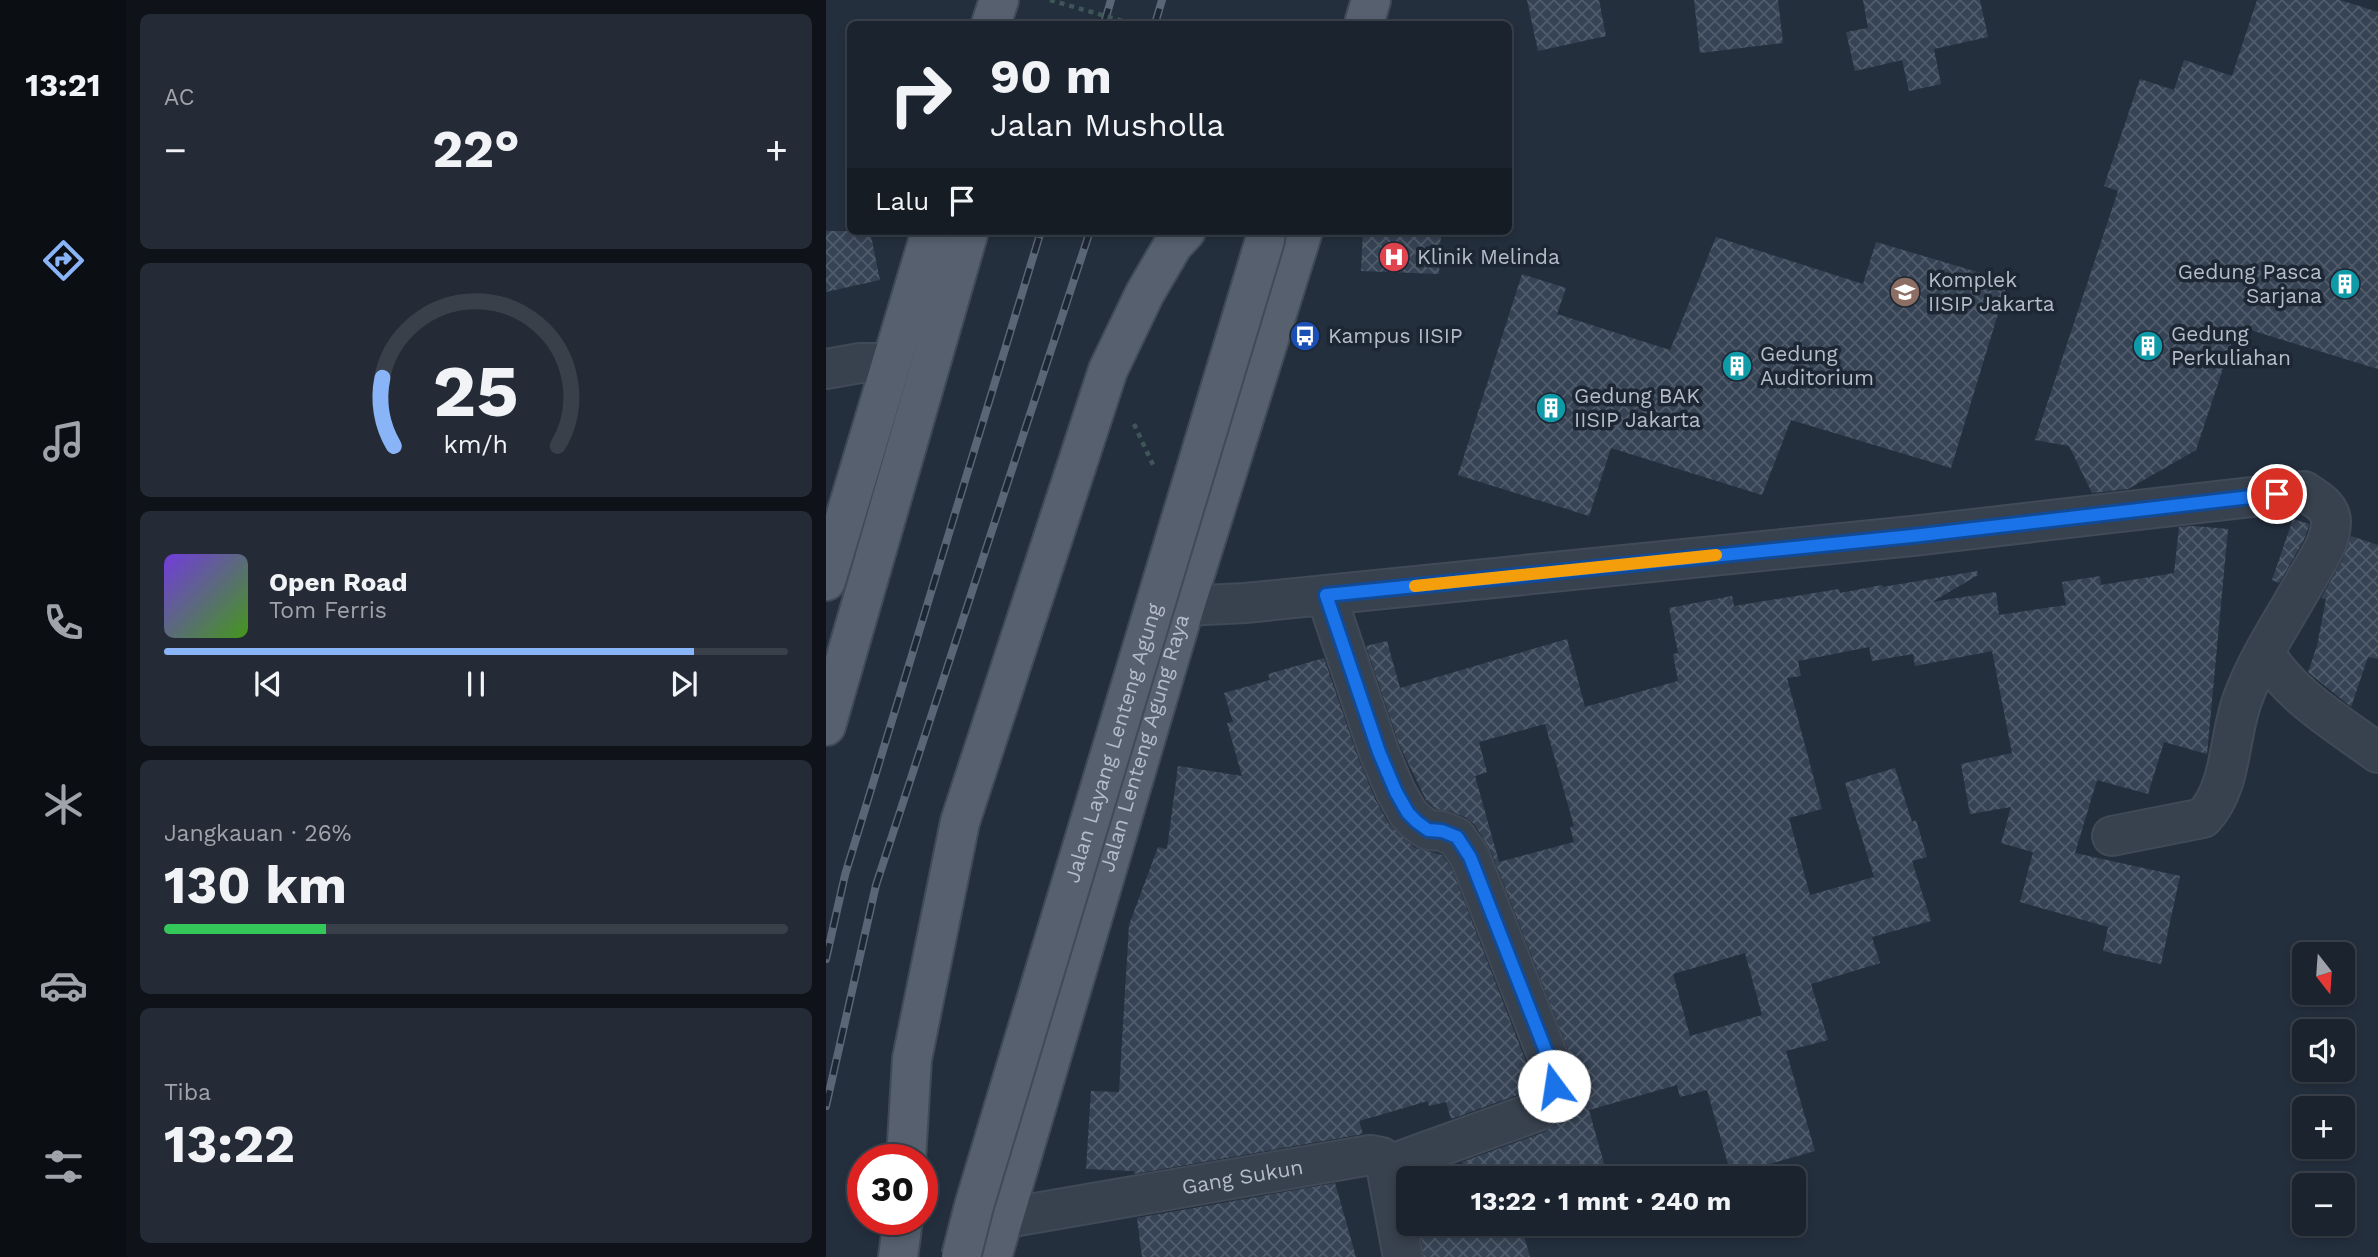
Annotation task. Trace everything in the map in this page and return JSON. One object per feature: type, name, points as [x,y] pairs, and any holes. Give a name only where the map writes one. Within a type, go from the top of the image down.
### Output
[{"type":"main road","points":[[993,21],[999,0]]},
{"type":"main road","points":[[1364,21],[1371,0]]},
{"type":"main road","points":[[826,580],[930,235]]},
{"type":"main road","points":[[826,726],[968,235]]},
{"type":"main road","points":[[907,1144],[912,1059],[960,822],[1108,370],[1145,293],[1173,245],[1182,235]]},
{"type":"main road","name":"Jalan Layang Lenteng Agung","points":[[961,1257],[1265,235]]},
{"type":"main road","name":"Jalan Lenteng Agung Raya","points":[[996,1238],[1185,606],[1302,235]]},
{"type":"main road","points":[[898,1257],[901,1235]]},
{"type":"street","points":[[826,369],[860,363],[892,363]]},
{"type":"street","points":[[1185,606],[1245,603],[1912,536],[2304,491],[2326,508],[2331,521],[2324,549],[2242,699],[2231,750],[2214,807],[2203,818],[2112,836]]},
{"type":"street","points":[[1326,595],[1379,752],[1396,792],[1408,813],[1417,822],[1428,830],[1442,831],[1457,837],[1470,857],[1552,1067],[1554,1086],[1550,1100],[1538,1111],[1386,1166],[1403,1257]]},
{"type":"street","points":[[2265,653],[2298,694],[2378,753]]},
{"type":"street","name":"Gang Sukun","points":[[996,1238],[1370,1155],[1381,1157],[1386,1166]]},
{"type":"path","points":[[1050,0],[1123,21]]},
{"type":"building","points":[[1527,0],[1599,0],[1606,36],[1538,51]]},
{"type":"building","points":[[1694,0],[1778,0],[1783,43],[1700,53]]},
{"type":"building","points":[[1863,0],[1980,0],[1988,37],[1934,49],[1941,84],[1909,91],[1902,60],[1855,71],[1846,32],[1868,28]]},
{"type":"building","name":"Gedung Perkuliahan","points":[[2257,0],[2340,0],[2378,12],[2378,369],[2237,326],[2196,450],[2128,489],[2092,493],[2069,446],[2035,440],[2118,191],[2104,186],[2140,79],[2174,90],[2184,60],[2232,76]]},
{"type":"building","points":[[826,231],[847,231],[847,235],[871,235],[880,280],[826,292]]},
{"type":"building","name":"Klinik Melinda","points":[[1363,235],[1441,235],[1439,274],[1361,271]]},
{"type":"building","points":[[1716,237],[1863,284],[1876,242],[2008,281],[1951,468],[1791,420],[1762,495],[1611,448],[1589,516],[1458,475],[1522,274],[1566,288],[1557,314],[1670,350]]},
{"type":"building","points":[[2293,519],[2309,526],[2303,542],[2279,583],[2272,580]]},
{"type":"building","points":[[2179,527],[2228,529],[2207,754],[2164,742],[2148,794],[2097,780],[2075,853],[2180,876],[2161,964],[2103,951],[2108,927],[2020,902],[2033,852],[2001,843],[2011,807],[1970,814],[1961,764],[2012,753],[1992,651],[1915,666],[1913,654],[1872,661],[1869,647],[1798,661],[1801,676],[1787,678],[1822,809],[1789,818],[1810,895],[1874,877],[1845,783],[1895,768],[1912,822],[1916,820],[1927,857],[1912,861],[1931,921],[1872,937],[1880,963],[1811,984],[1828,1040],[1786,1051],[1815,1151],[1766,1166],[1729,1166],[1707,1090],[1680,1097],[1677,1085],[1589,1110],[1605,1166],[1463,1166],[1462,1162],[1545,1132],[1559,1121],[1573,1096],[1574,1065],[1490,849],[1474,824],[1465,817],[1436,809],[1426,800],[1399,744],[1366,646],[1387,641],[1400,688],[1567,639],[1585,707],[1678,681],[1673,654],[1678,653],[1669,608],[1732,596],[1734,606],[1839,589],[1840,593],[1882,585],[1883,587],[1977,571],[1978,575],[1932,602],[1996,592],[1999,615],[2066,605],[2062,582],[2100,576],[2101,585],[2174,573]],"holes":[[[1545,724],[1574,826],[1570,827],[1574,842],[1499,862],[1475,776],[1487,772],[1479,742]],[[1745,953],[1762,1015],[1690,1036],[1673,974]]]},
{"type":"building","points":[[2351,536],[2378,545],[2378,659],[2368,657],[2351,707],[2308,672],[2317,646],[2326,599],[2321,598],[2342,561]]},
{"type":"building","points":[[1324,658],[1359,760],[1389,824],[1415,848],[1442,855],[1451,867],[1530,1072],[1530,1087],[1526,1092],[1451,1119],[1446,1102],[1429,1106],[1428,1101],[1359,1121],[1363,1134],[1134,1174],[1134,1171],[1086,1169],[1091,1091],[1119,1092],[1129,925],[1158,847],[1167,849],[1178,766],[1242,776],[1227,723],[1233,722],[1224,693],[1270,680],[1268,674]]},
{"type":"building","points":[[1335,1183],[1356,1257],[1142,1257],[1137,1218]]},
{"type":"building","points":[[1421,1236],[1524,1236],[1530,1257],[1424,1257]]},
{"type":"railway","points":[[1105,21],[1111,0]]},
{"type":"railway","points":[[1156,21],[1162,0]]},
{"type":"railway","points":[[826,959],[845,875],[1040,235]]},
{"type":"railway","points":[[826,1106],[876,885],[1089,235]]},
{"type":"slow traffic","points":[[1415,586],[1716,555]]},
{"type":"place","name":"Klinik Melinda","points":[[1394,257]]},
{"type":"place","name":"Gedung Pasca Sarjana","points":[[2345,284]]},
{"type":"place","name":"Komplek IISIP Jakarta","points":[[1905,292]]},
{"type":"place","name":"Kampus IISIP","points":[[1305,336]]},
{"type":"place","name":"Gedung Perkuliahan","points":[[2148,346]]},
{"type":"place","name":"Gedung Auditorium","points":[[1737,366]]},
{"type":"place","name":"Gedung BAK IISIP Jakarta","points":[[1551,408]]},
{"type":"route","points":[[1554,1086],[1552,1067],[1470,857],[1457,837],[1442,831],[1428,830],[1417,822],[1408,813],[1396,792],[1379,752],[1326,595],[1912,536],[2277,494]]}]
